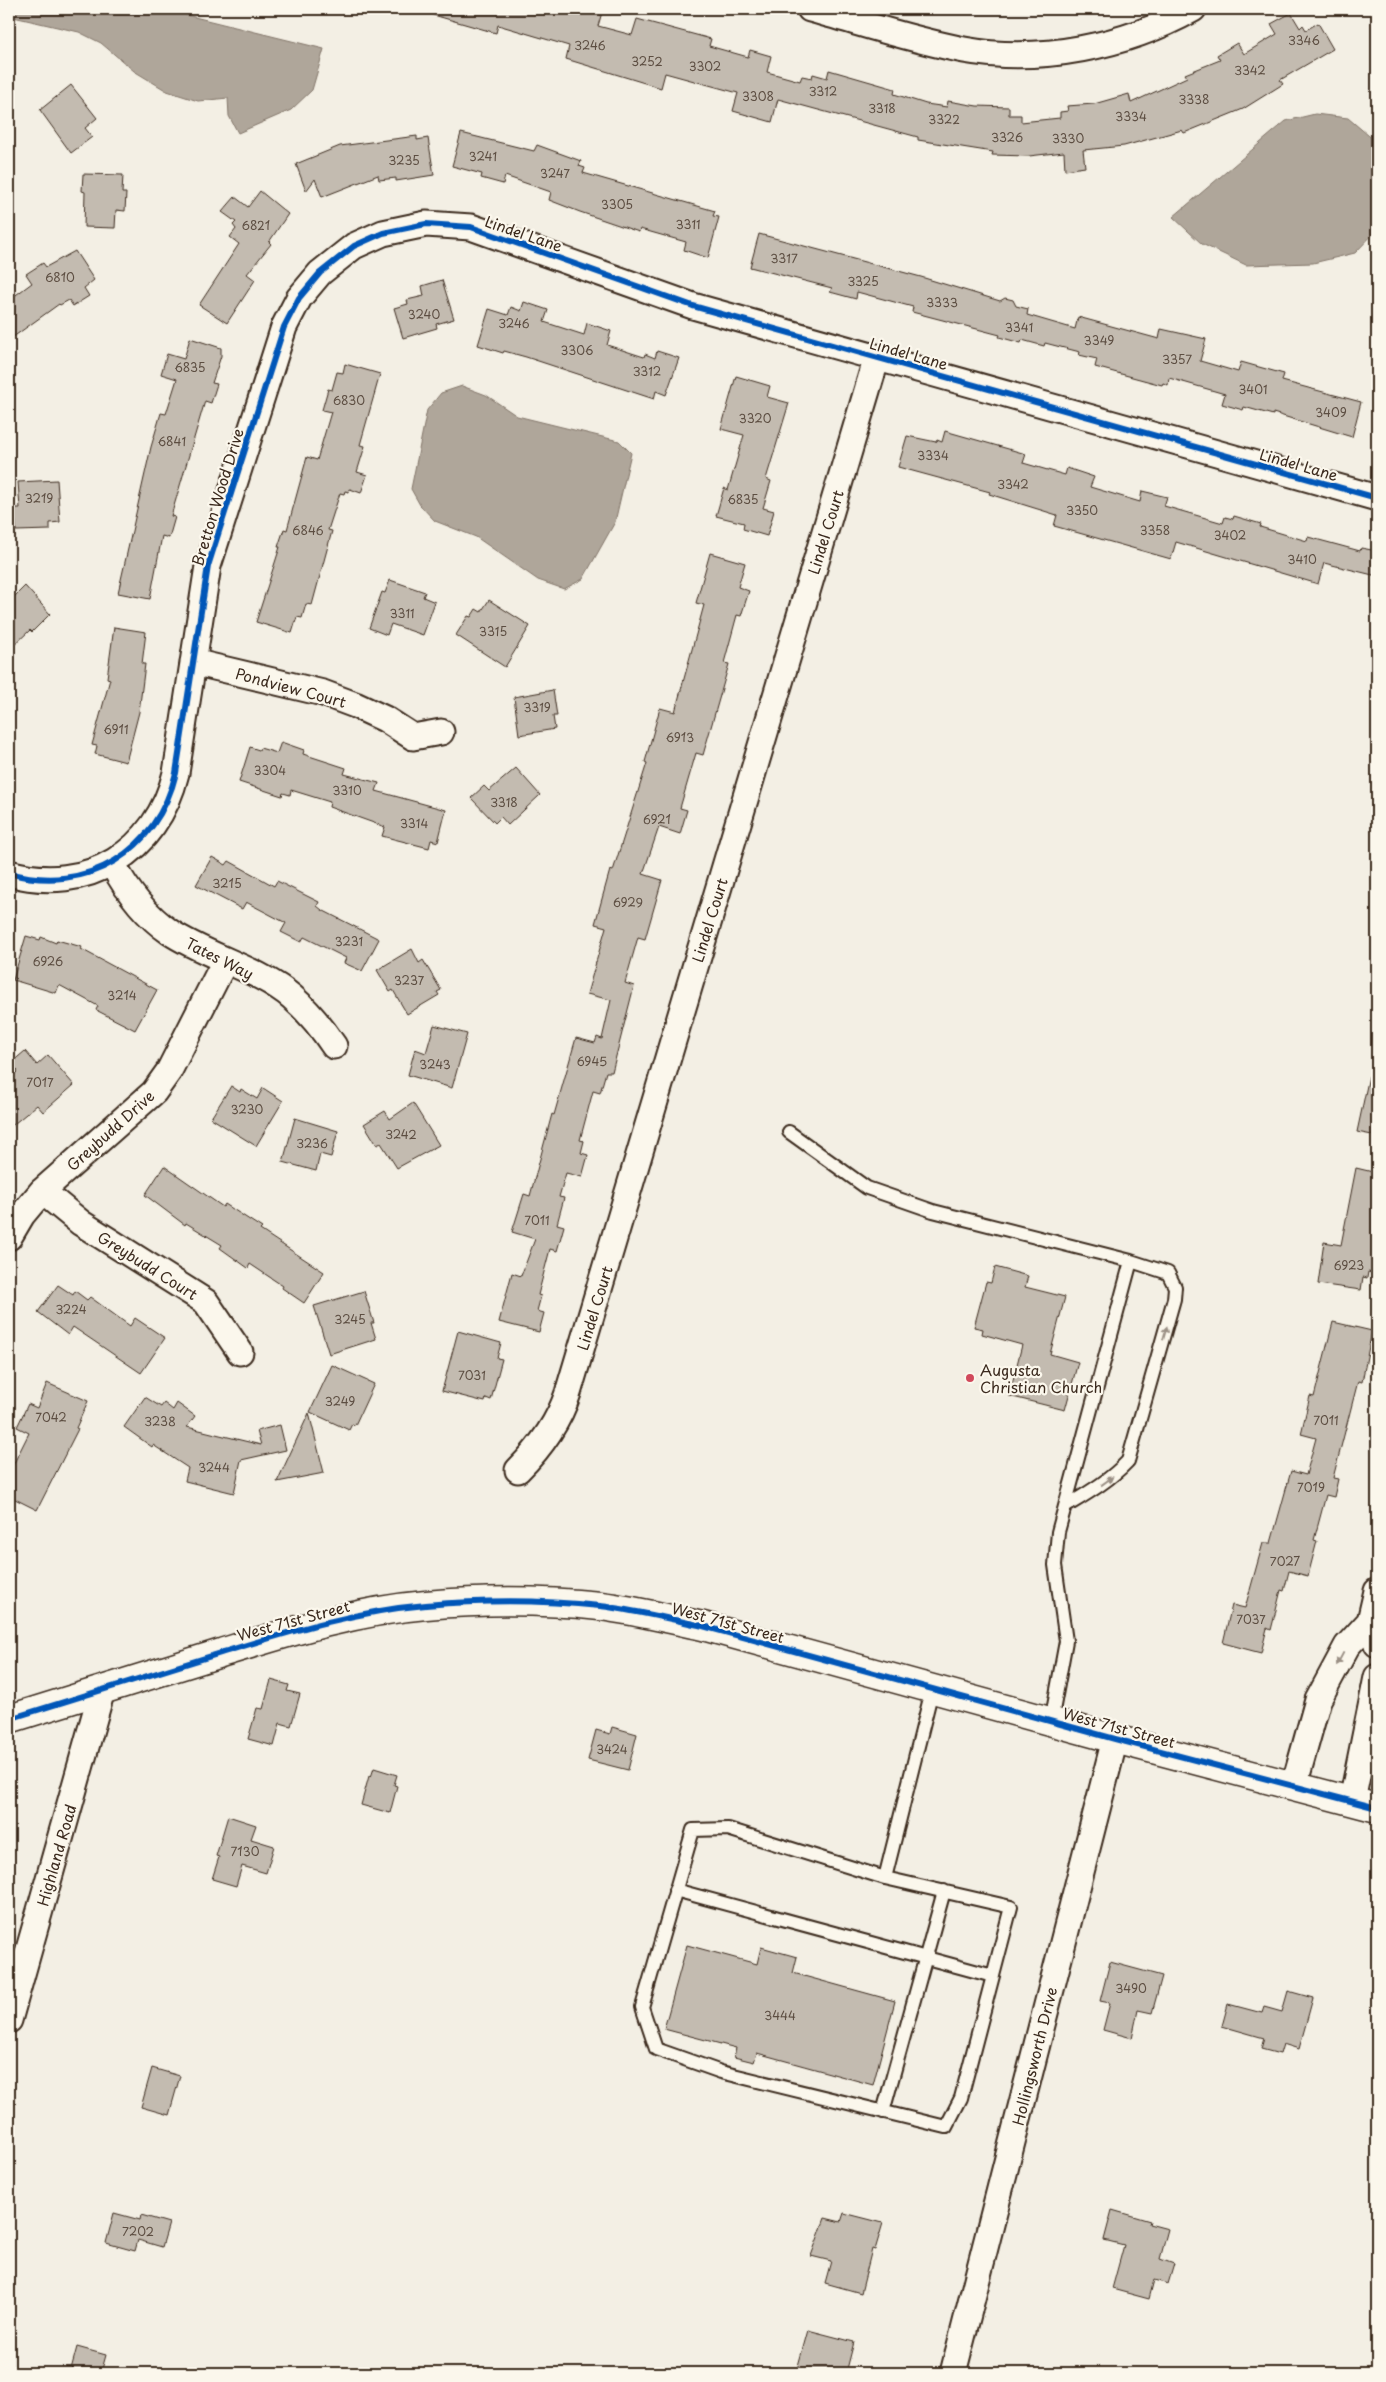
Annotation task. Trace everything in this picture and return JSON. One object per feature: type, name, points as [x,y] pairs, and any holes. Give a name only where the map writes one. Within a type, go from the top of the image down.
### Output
[{"type":"main road","name":"West 71st Street","points":[[9,1719],[299,1628],[351,1616],[425,1605],[501,1601],[587,1605],[651,1615],[703,1626],[1051,1722],[1365,1804]]},
{"type":"street","points":[[810,9],[851,14],[945,46],[984,52],[1022,54],[1066,51],[1107,42],[1165,23],[1193,9]]},
{"type":"street","name":"Lindel Lane","points":[[438,223],[471,227],[693,306],[1377,498]]},
{"type":"street","name":"Bretton Wood Drive","points":[[9,872],[38,879],[57,880],[83,874],[112,862],[129,851],[149,832],[169,799],[176,773],[203,592],[215,538],[280,336],[289,317],[302,294],[320,273],[354,246],[383,233],[438,223]]},
{"type":"street","name":"Lindel Court","points":[[518,1470],[542,1444],[566,1402],[876,357]]},
{"type":"street","name":"Pondview Court","points":[[193,662],[323,693],[355,704],[385,719],[413,737],[441,732]]},
{"type":"street","name":"Tates Way","points":[[112,862],[134,899],[168,931],[269,983],[291,997],[303,1007],[334,1046]]},
{"type":"street","name":"Greybudd Drive","points":[[9,1237],[22,1215],[42,1192],[140,1107],[154,1092],[169,1071],[225,961]]},
{"type":"street","name":"Greybudd Court","points":[[42,1192],[82,1223],[206,1302],[240,1352]]},
{"type":"street","points":[[1294,1786],[1318,1700],[1347,1646],[1373,1632],[1377,1591]]},
{"type":"street","points":[[1365,1804],[1377,1677]]},
{"type":"street","name":"Highland Road","points":[[9,2020],[102,1690]]},
{"type":"street","name":"Hollingsworth Drive","points":[[953,2373],[1115,1739]]},
{"type":"lane","points":[[789,1132],[867,1188],[933,1211],[1168,1273],[1176,1287],[1174,1299],[1128,1461],[1102,1485],[1065,1506]]},
{"type":"lane","points":[[1051,1722],[1066,1641],[1055,1566],[1058,1532],[1131,1262]]},
{"type":"lane","points":[[885,1878],[932,1690]]},
{"type":"lane","points":[[728,1829],[885,1878],[1011,1906],[961,2098],[946,2127],[721,2072],[656,2049],[642,2007],[693,1830],[728,1829]]},
{"type":"lane","points":[[675,1890],[993,1976]]},
{"type":"lane","points":[[883,2112],[944,1891]]},
{"type":"shaded area","points":[[9,9],[162,9],[324,49],[312,90],[291,110],[238,133],[229,116],[228,98],[198,101],[167,91],[134,71],[101,43],[79,32],[9,16]]},
{"type":"shaded area","points":[[1315,114],[1348,118],[1375,141],[1377,154],[1377,230],[1355,253],[1313,263],[1246,265],[1202,244],[1173,217],[1286,121]]},
{"type":"shaded area","points":[[462,386],[486,395],[517,416],[619,441],[631,453],[615,522],[583,579],[564,589],[538,580],[476,537],[435,521],[420,505],[411,489],[427,410],[441,393]]},
{"type":"building","points":[[431,9],[603,9],[598,26],[632,35],[637,19],[711,39],[709,46],[748,57],[750,50],[771,56],[767,72],[800,81],[802,76],[812,78],[813,74],[827,78],[829,70],[895,89],[894,94],[926,104],[947,107],[948,101],[977,106],[1009,107],[1009,115],[1021,115],[1021,122],[1060,118],[1060,112],[1068,111],[1067,106],[1094,104],[1129,94],[1131,103],[1187,77],[1185,74],[1220,60],[1217,55],[1237,43],[1244,54],[1277,34],[1271,24],[1291,13],[1300,28],[1303,25],[1306,30],[1318,23],[1333,49],[1280,80],[1283,84],[1243,109],[1184,133],[1182,130],[1124,146],[1083,150],[1085,167],[1065,170],[1064,152],[1029,156],[992,155],[993,152],[918,140],[918,137],[778,99],[772,122],[733,111],[738,93],[665,73],[661,88],[566,59],[569,46],[498,25],[496,33],[430,14]]},
{"type":"building","points":[[71,85],[97,118],[85,128],[92,137],[71,153],[40,110]]},
{"type":"building","points":[[461,133],[534,151],[537,145],[581,161],[579,166],[585,168],[583,173],[715,211],[713,216],[719,217],[708,258],[684,250],[686,242],[640,229],[639,232],[549,200],[551,192],[505,176],[503,184],[481,178],[482,174],[452,166]]},
{"type":"building","points":[[417,136],[417,140],[428,138],[434,175],[396,181],[396,178],[379,180],[378,175],[322,197],[315,179],[306,191],[296,164],[340,146]]},
{"type":"building","points":[[83,174],[123,175],[122,193],[126,193],[125,211],[116,210],[115,228],[84,227],[85,192],[82,191]]},
{"type":"building","points":[[260,191],[288,214],[269,242],[271,244],[247,274],[255,280],[227,323],[199,305],[239,244],[230,237],[236,229],[233,225],[236,222],[222,212],[235,197],[248,207]]},
{"type":"building","points":[[759,234],[921,277],[1000,301],[1005,298],[1013,300],[1016,306],[1028,309],[1027,315],[1075,329],[1078,317],[1159,339],[1161,329],[1206,339],[1200,361],[1238,372],[1241,362],[1284,374],[1282,381],[1361,402],[1352,437],[1273,413],[1273,415],[1244,407],[1243,410],[1222,404],[1225,394],[1169,378],[1168,385],[1163,383],[1162,385],[1095,367],[1097,359],[1079,355],[1080,352],[1045,343],[1044,346],[1022,340],[1021,343],[999,337],[1000,335],[912,312],[913,307],[857,292],[856,299],[830,292],[832,288],[750,267]]},
{"type":"building","points":[[75,251],[94,280],[84,288],[89,296],[73,306],[69,300],[59,304],[9,340],[9,300],[32,283],[26,274],[43,263],[46,267]]},
{"type":"building","points":[[442,280],[454,319],[436,324],[437,328],[403,338],[394,308],[408,304],[407,300],[424,296],[422,286]]},
{"type":"building","points":[[524,302],[548,310],[544,322],[584,335],[587,323],[611,331],[607,345],[644,357],[645,354],[655,358],[657,351],[679,358],[666,395],[656,391],[654,399],[526,357],[504,351],[503,353],[478,345],[489,309],[508,315],[511,307],[521,311]]},
{"type":"building","points":[[190,338],[221,348],[221,356],[212,383],[217,384],[211,403],[205,401],[171,516],[175,517],[169,538],[162,536],[150,599],[118,593],[151,447],[161,413],[166,414],[177,379],[161,374],[167,354],[184,359]]},
{"type":"building","points":[[345,364],[380,374],[360,445],[365,446],[357,472],[367,475],[361,493],[350,489],[349,492],[345,491],[344,494],[340,493],[328,530],[332,531],[312,605],[306,604],[302,618],[297,617],[292,633],[256,622],[284,529],[287,530],[307,457],[317,460],[331,412],[322,410],[328,389],[332,390],[337,372],[343,373]]},
{"type":"building","points":[[736,376],[770,386],[767,397],[789,403],[766,479],[771,481],[763,508],[774,511],[767,536],[743,529],[744,523],[716,516],[724,488],[728,490],[744,435],[721,429]]},
{"type":"building","points":[[945,431],[1026,454],[1023,463],[1065,475],[1067,468],[1094,477],[1090,487],[1140,502],[1142,491],[1167,497],[1164,506],[1223,523],[1225,517],[1233,519],[1234,516],[1261,524],[1260,527],[1307,541],[1308,537],[1360,551],[1361,548],[1377,551],[1377,576],[1324,563],[1318,584],[1176,542],[1171,559],[1054,526],[1057,515],[989,494],[990,492],[898,467],[907,436],[942,442]]},
{"type":"building","points":[[57,480],[60,522],[50,523],[50,530],[16,531],[15,508],[20,508],[18,482]]},
{"type":"building","points":[[710,553],[745,563],[738,587],[749,591],[741,616],[737,615],[724,663],[729,664],[703,755],[696,753],[680,808],[687,810],[680,834],[659,827],[643,874],[662,880],[645,939],[638,937],[625,983],[634,986],[612,1072],[606,1072],[600,1093],[593,1091],[580,1140],[584,1141],[581,1153],[588,1155],[582,1177],[566,1173],[559,1197],[564,1198],[557,1224],[564,1226],[557,1251],[550,1249],[538,1295],[541,1296],[537,1311],[544,1313],[539,1332],[499,1322],[512,1273],[521,1276],[535,1239],[512,1232],[524,1194],[530,1196],[552,1114],[554,1115],[576,1038],[595,1043],[597,1037],[602,1039],[611,1000],[587,994],[606,927],[595,924],[610,870],[613,871],[647,763],[645,762],[660,708],[675,712],[704,605],[696,603]]},
{"type":"building","points":[[390,580],[425,592],[423,597],[435,602],[423,635],[391,624],[387,635],[369,628],[382,592],[385,593]]},
{"type":"building","points":[[25,586],[50,614],[32,632],[30,630],[9,650],[9,602]]},
{"type":"building","points":[[489,600],[530,626],[505,667],[456,635],[468,616],[471,617],[476,609],[481,612]]},
{"type":"building","points":[[114,627],[146,632],[142,664],[145,664],[139,712],[126,762],[95,754],[97,746],[92,745],[110,679],[107,678]]},
{"type":"building","points":[[553,690],[557,716],[553,716],[555,729],[519,735],[514,697]]},
{"type":"building","points":[[281,742],[304,750],[303,754],[346,768],[344,774],[379,783],[376,791],[446,810],[438,842],[431,840],[429,848],[382,836],[385,827],[329,807],[330,802],[291,790],[290,795],[283,793],[282,796],[239,782],[250,747],[277,753]]},
{"type":"building","points":[[516,768],[540,795],[508,825],[501,817],[495,823],[471,798],[484,786],[489,791]]},
{"type":"building","points":[[212,857],[226,865],[229,861],[274,886],[277,881],[319,902],[317,906],[322,910],[379,939],[362,971],[344,963],[346,958],[304,937],[301,942],[281,932],[286,923],[246,902],[242,909],[196,885]]},
{"type":"building","points":[[26,936],[40,940],[41,937],[56,943],[57,940],[82,947],[81,949],[157,990],[135,1030],[96,1010],[98,1006],[59,985],[56,993],[13,980]]},
{"type":"building","points":[[412,949],[419,963],[423,960],[441,990],[437,992],[439,995],[407,1014],[393,990],[390,992],[377,970]]},
{"type":"building","points":[[434,1025],[467,1034],[452,1088],[408,1075],[415,1049],[426,1053]]},
{"type":"building","points":[[25,1051],[37,1065],[48,1055],[74,1085],[43,1112],[37,1105],[9,1128],[9,1079],[18,1071],[11,1063]]},
{"type":"building","points":[[1369,1076],[1377,1077],[1377,1136],[1357,1132]]},
{"type":"building","points":[[231,1086],[240,1092],[241,1089],[257,1099],[263,1088],[283,1101],[256,1146],[211,1118]]},
{"type":"building","points":[[413,1103],[439,1145],[397,1168],[381,1143],[377,1145],[364,1124],[385,1111],[390,1119]]},
{"type":"building","points":[[295,1118],[338,1131],[331,1157],[320,1154],[316,1171],[283,1162]]},
{"type":"building","points":[[164,1166],[223,1207],[225,1204],[262,1228],[260,1230],[324,1272],[304,1303],[250,1264],[248,1268],[220,1248],[222,1245],[186,1223],[185,1225],[145,1195]]},
{"type":"building","points":[[1356,1168],[1377,1173],[1377,1274],[1368,1272],[1367,1278],[1363,1277],[1361,1290],[1318,1284],[1324,1242],[1341,1245]]},
{"type":"building","points":[[995,1267],[1028,1276],[1025,1287],[1065,1297],[1050,1354],[1078,1362],[1065,1410],[1009,1396],[1022,1345],[982,1334],[983,1329],[974,1327],[986,1282],[991,1283]]},
{"type":"building","points":[[58,1285],[73,1295],[75,1291],[87,1300],[90,1297],[130,1326],[135,1318],[165,1338],[141,1373],[73,1327],[68,1335],[38,1312]]},
{"type":"building","points":[[364,1291],[374,1323],[371,1323],[376,1339],[329,1354],[314,1306]]},
{"type":"building","points":[[1333,1322],[1372,1331],[1362,1382],[1358,1381],[1333,1478],[1338,1479],[1334,1497],[1326,1495],[1314,1540],[1317,1541],[1308,1576],[1289,1571],[1284,1591],[1281,1590],[1271,1630],[1267,1628],[1261,1653],[1223,1643],[1232,1605],[1245,1608],[1263,1543],[1271,1543],[1291,1471],[1306,1475],[1316,1438],[1301,1434],[1310,1396],[1314,1397]]},
{"type":"building","points":[[458,1331],[501,1343],[497,1358],[502,1359],[491,1400],[486,1398],[485,1402],[442,1391]]},
{"type":"building","points":[[332,1365],[374,1384],[355,1425],[352,1424],[349,1430],[310,1412]]},
{"type":"building","points":[[47,1383],[88,1401],[76,1428],[78,1429],[37,1510],[9,1496],[9,1473],[29,1433],[17,1427],[28,1404],[37,1408]]},
{"type":"building","points":[[145,1397],[161,1407],[164,1403],[173,1410],[177,1403],[195,1416],[187,1427],[261,1445],[257,1431],[280,1425],[286,1450],[241,1460],[234,1493],[185,1481],[188,1468],[153,1445],[152,1447],[124,1427]]},
{"type":"building","points":[[309,1413],[324,1473],[277,1482]]},
{"type":"building","points":[[271,1680],[289,1685],[287,1691],[300,1694],[291,1726],[280,1723],[274,1746],[248,1739],[257,1708],[263,1709]]},
{"type":"building","points":[[612,1727],[637,1734],[628,1770],[588,1760],[596,1730],[610,1734]]},
{"type":"building","points":[[374,1768],[397,1775],[394,1785],[397,1786],[390,1813],[361,1805],[369,1776],[371,1777]]},
{"type":"building","points":[[228,1816],[256,1825],[251,1839],[274,1846],[266,1873],[242,1866],[236,1886],[212,1879],[219,1857],[216,1856]]},
{"type":"building","points":[[687,1945],[757,1964],[761,1947],[797,1957],[793,1973],[895,2001],[873,2085],[757,2053],[754,2062],[734,2057],[736,2048],[664,2029]]},
{"type":"building","points":[[1110,1962],[1162,1976],[1152,2013],[1138,2010],[1132,2038],[1103,2030],[1110,2003],[1100,2001]]},
{"type":"building","points":[[1288,1991],[1313,1998],[1299,2049],[1283,2044],[1280,2054],[1261,2049],[1264,2038],[1222,2026],[1228,2004],[1262,2013],[1264,2007],[1282,2012]]},
{"type":"building","points":[[152,2068],[180,2076],[169,2115],[141,2107]]},
{"type":"building","points":[[1112,2210],[1150,2221],[1149,2224],[1168,2229],[1160,2259],[1174,2264],[1168,2284],[1154,2280],[1149,2299],[1112,2289],[1124,2245],[1104,2240]]},
{"type":"building","points":[[114,2213],[140,2220],[141,2215],[169,2223],[162,2247],[138,2240],[135,2251],[106,2243]]},
{"type":"building","points":[[844,2213],[883,2223],[875,2250],[872,2249],[861,2293],[825,2283],[831,2261],[811,2256],[825,2218],[841,2222]]},
{"type":"building","points":[[808,2330],[854,2342],[846,2373],[796,2373]]},
{"type":"building","points":[[77,2347],[106,2355],[101,2373],[70,2373]]},
{"type":"cycle path","points":[[9,873],[38,878],[65,878],[91,872],[115,861],[135,845],[153,825],[167,801],[176,773],[208,566],[284,327],[299,298],[320,273],[354,246],[383,233],[426,224],[471,227],[693,306],[1377,498]]},
{"type":"cycle path","points":[[9,1719],[272,1637],[348,1617],[400,1608],[448,1603],[513,1601],[578,1604],[639,1612],[703,1626],[1115,1739],[1377,1808]]},
{"type":"place","name":"Augusta Christian Church","points":[[970,1378]]}]
